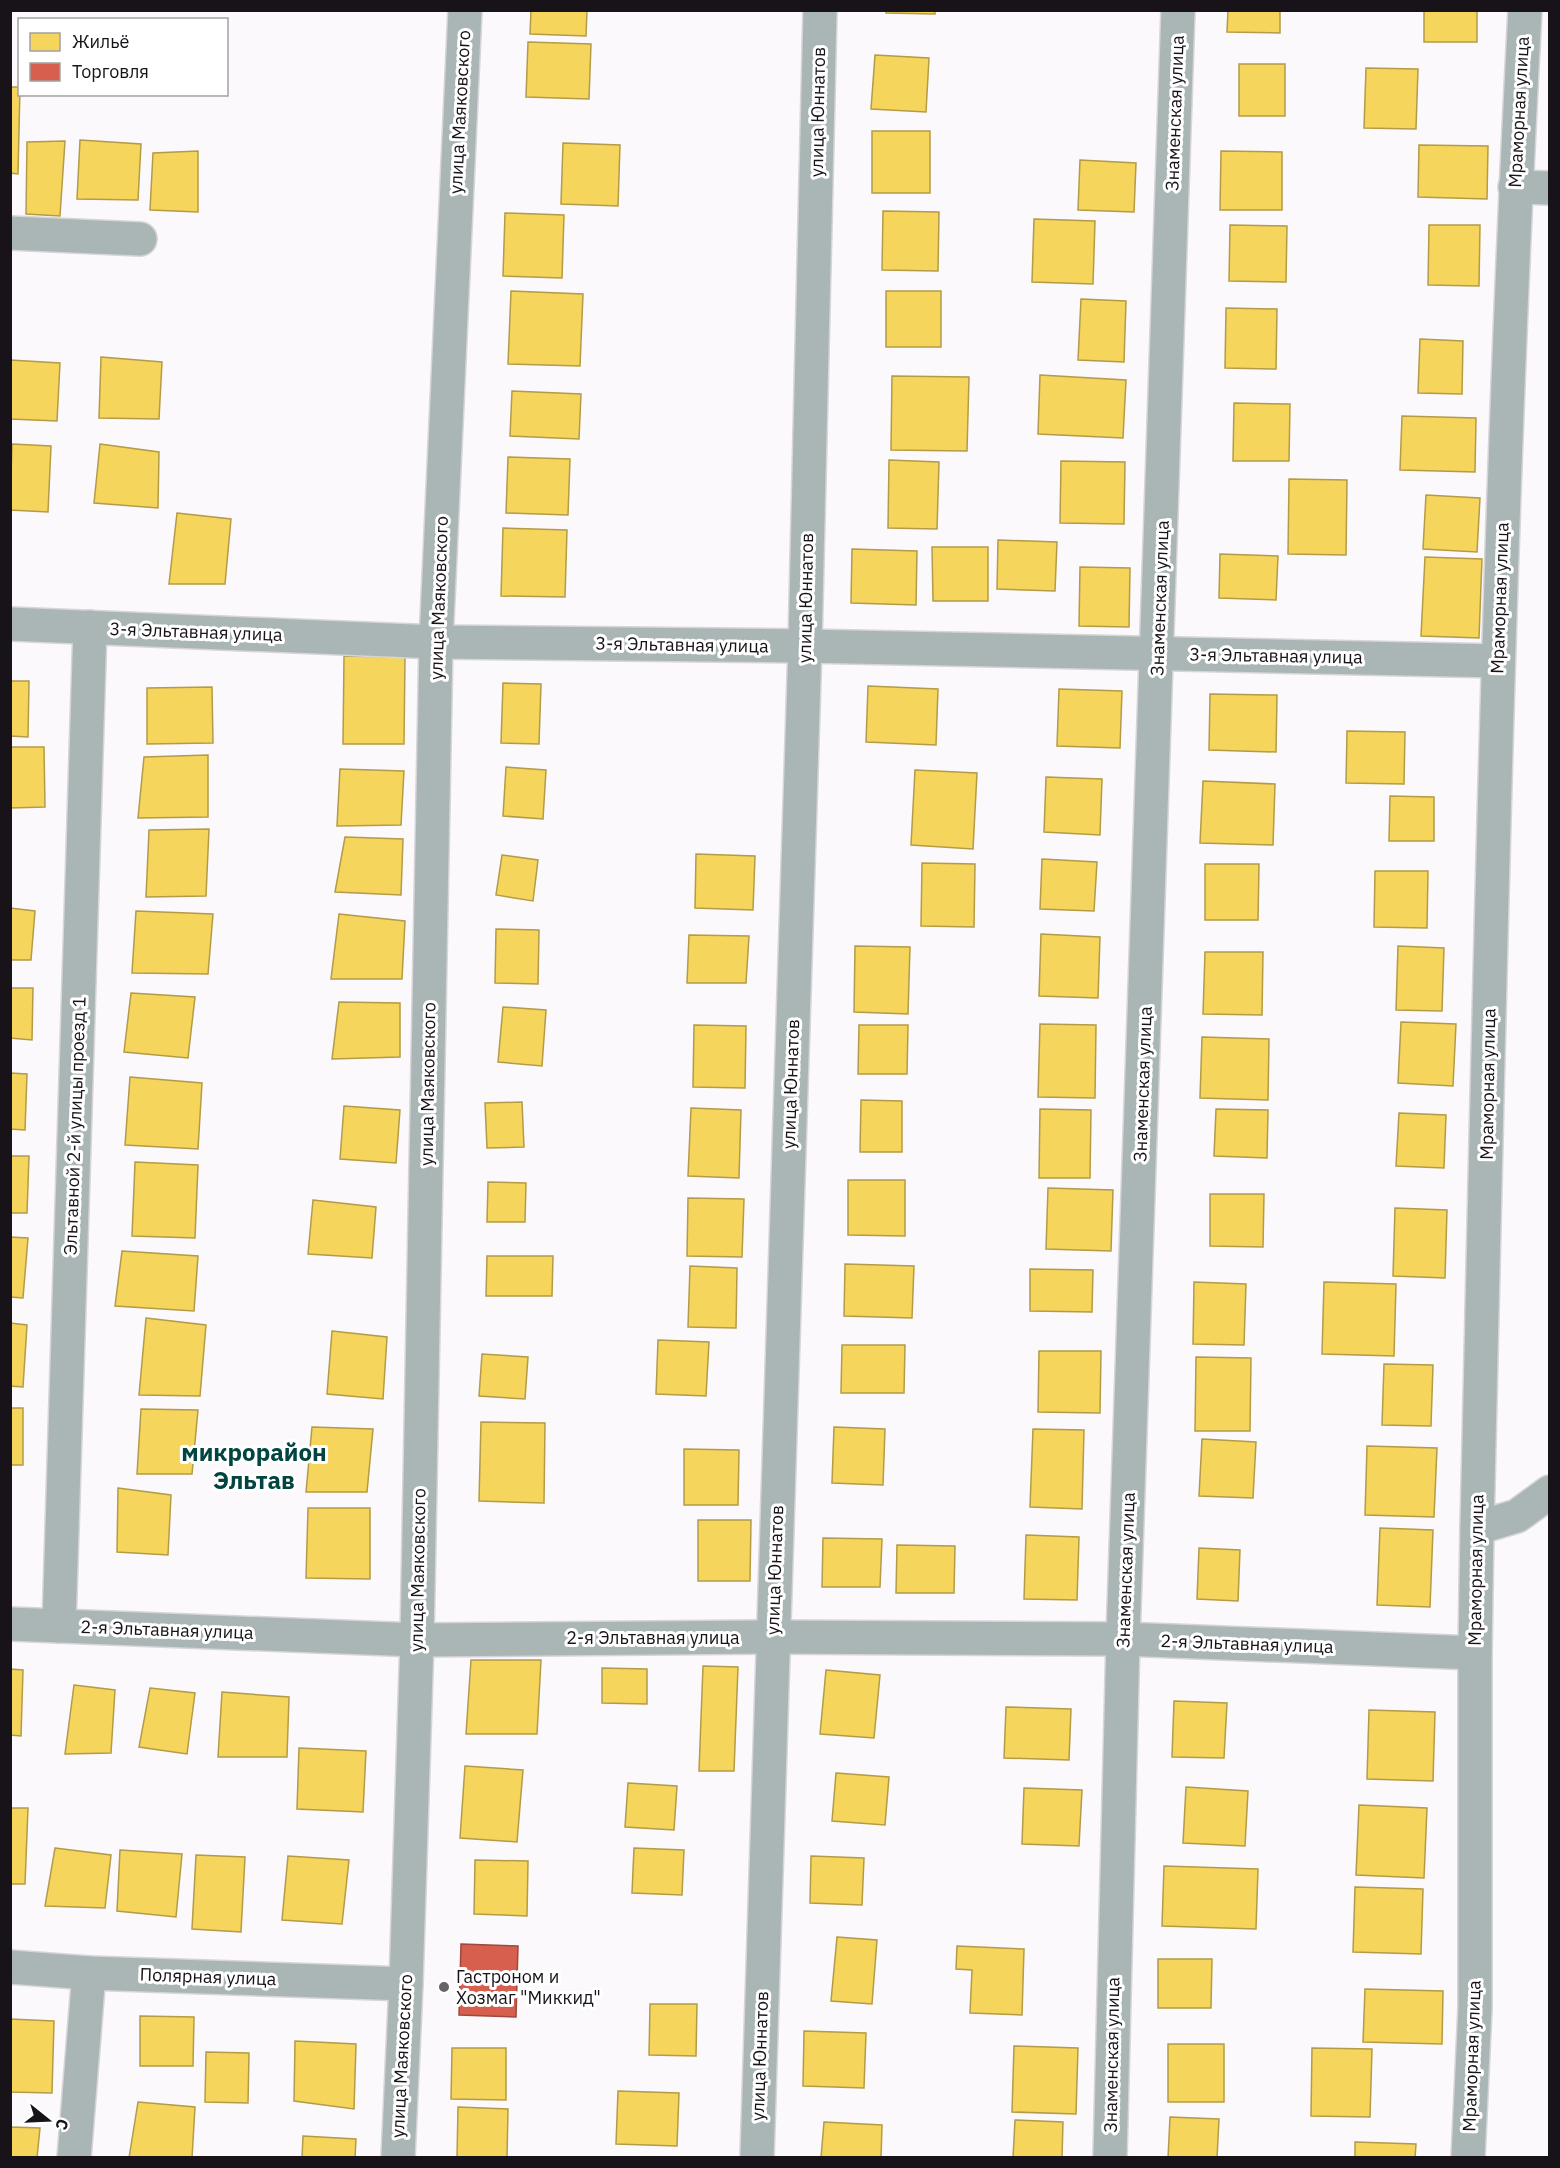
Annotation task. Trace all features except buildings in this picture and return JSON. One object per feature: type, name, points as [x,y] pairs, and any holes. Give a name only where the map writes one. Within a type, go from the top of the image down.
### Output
[{"type":"street","name":"улица Маяковского","points":[[398,2157],[417,1640],[436,642],[465,10]]},
{"type":"street","name":"улица Юннатов","points":[[757,2157],[805,646],[820,10]]},
{"type":"street","name":"Знаменская улица","points":[[1110,2157],[1123,1639],[1178,10]]},
{"type":"street","name":"Мраморная улица","points":[[1468,2157],[1475,2008],[1477,1528],[1498,661],[1515,187],[1524,10]]},
{"type":"street","points":[[1515,187],[1550,188]]},
{"type":"street","points":[[10,233],[140,238]]},
{"type":"street","name":"3-я Эльтавная улица","points":[[10,624],[436,642],[805,646],[1498,661]]},
{"type":"street","name":"Эльтавной 2-й улицы проезд 1","points":[[60,1626],[90,627]]},
{"type":"street","points":[[1477,1528],[1517,1516],[1550,1492]]},
{"type":"street","name":"2-я Эльтавная улица","points":[[10,1624],[417,1640],[773,1637],[1123,1639],[1475,1653]]},
{"type":"street","name":"Полярная улица","points":[[10,1967],[406,1984]]},
{"type":"street","points":[[74,2157],[88,1972]]},
{"type":"place","name":"Гастроном и Хозмаг \"Миккид\"","points":[[444,1987]]},
{"type":"district","name":"микрорайон Эльтав","points":[[254,1467]]}]
